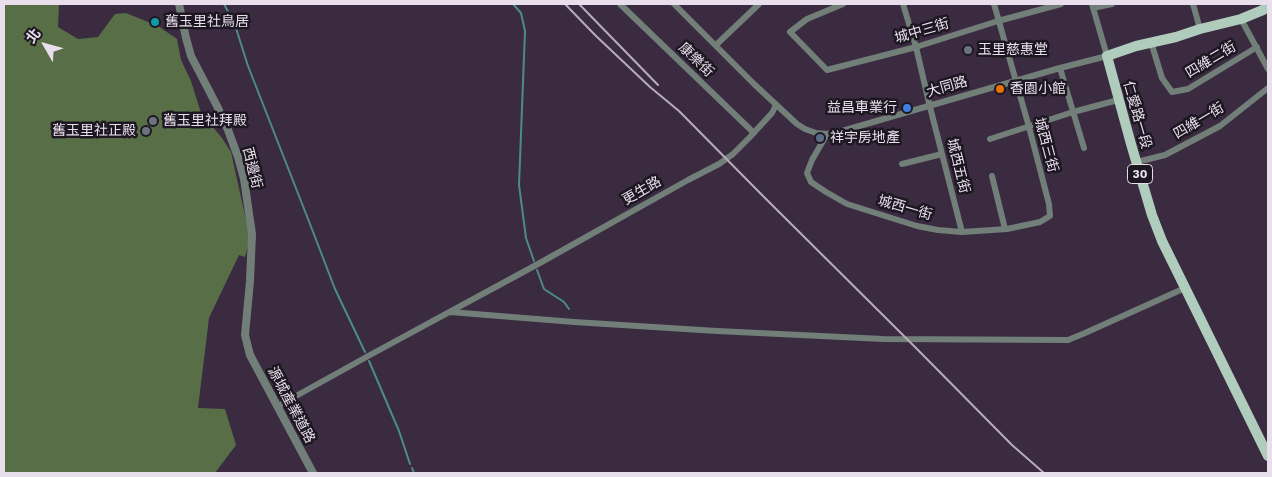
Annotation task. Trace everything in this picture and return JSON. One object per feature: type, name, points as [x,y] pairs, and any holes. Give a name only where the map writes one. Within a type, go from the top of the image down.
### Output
[{"type":"main road","name":"大同路","points":[[1107,56],[1151,42],[1241,19],[1268,6]]},
{"type":"main road","name":"仁愛路一段","points":[[1107,56],[1152,215],[1162,241],[1185,288]]},
{"type":"main road","name":"30","points":[[1185,288],[1268,456]]},
{"type":"street","name":"西邊街","points":[[179,4],[191,56],[218,106],[238,157],[244,179],[252,234],[250,281],[244,335],[248,348]]},
{"type":"street","name":"康樂街","points":[[620,4],[754,133]]},
{"type":"street","points":[[716,45],[759,4]]},
{"type":"street","name":"城中三街","points":[[843,4],[807,19],[790,32],[827,70],[916,47],[998,21],[1061,4]]},
{"type":"street","name":"城西五街","points":[[903,4],[916,47],[962,232]]},
{"type":"street","name":"城西三街","points":[[994,4],[1029,127],[1049,204],[1050,216]]},
{"type":"street","points":[[1093,6],[1112,4]]},
{"type":"street","points":[[1193,4],[1200,29]]},
{"type":"street","name":"大同路","points":[[677,5],[776,106],[805,129],[827,134],[930,107],[1107,56]]},
{"type":"street","name":"仁愛路一段","points":[[1093,6],[1107,56]]},
{"type":"street","points":[[1241,19],[1268,69]]},
{"type":"street","name":"四維二街","points":[[1151,42],[1162,78],[1172,92],[1188,89],[1256,48]]},
{"type":"street","points":[[1060,68],[1084,148]]},
{"type":"street","name":"四維一街","points":[[1137,162],[1165,155],[1220,126],[1268,88]]},
{"type":"street","points":[[990,139],[1073,112],[1118,100]]},
{"type":"street","name":"更生路","points":[[278,406],[719,164],[733,154],[754,133],[776,106]]},
{"type":"street","name":"城西一街","points":[[827,134],[807,173],[811,182],[847,204],[917,226],[962,232],[1005,229],[1040,222],[1050,216]]},
{"type":"street","points":[[902,164],[942,154]]},
{"type":"street","points":[[992,176],[1005,229]]},
{"type":"street","points":[[450,312],[717,331],[883,339],[1068,340],[1185,288]]},
{"type":"street","name":"源城產業道路","points":[[248,348],[313,473]]},
{"type":"green space","points":[[4,4],[59,4],[58,27],[78,39],[98,37],[115,14],[126,13],[158,26],[177,39],[181,60],[191,81],[201,113],[231,152],[250,238],[245,257],[239,255],[209,318],[198,408],[225,409],[236,445],[215,473],[4,473]]},
{"type":"waterway","points":[[224,4],[235,25],[248,66],[335,289],[365,352]]},
{"type":"waterway","points":[[513,4],[521,13],[525,31],[519,185],[526,238],[534,261]]},
{"type":"waterway","points":[[537,270],[544,289],[564,302],[569,309]]},
{"type":"waterway","points":[[369,361],[399,431],[410,464]]},
{"type":"waterway","points":[[412,468],[414,473]]},
{"type":"railway","points":[[565,4],[650,87],[679,111],[1012,445],[1044,473]]},
{"type":"railway","points":[[579,4],[658,85]]},
{"type":"place","name":"舊玉里社鳥居","points":[[155,22]]},
{"type":"place","name":"玉里慈惠堂","points":[[968,50]]},
{"type":"place","name":"香園小館","points":[[1000,89]]},
{"type":"place","name":"益昌車業行","points":[[907,108]]},
{"type":"place","name":"舊玉里社拜殿","points":[[153,121]]},
{"type":"place","name":"舊玉里社正殿","points":[[146,131]]},
{"type":"place","name":"祥宇房地產","points":[[820,138]]}]
